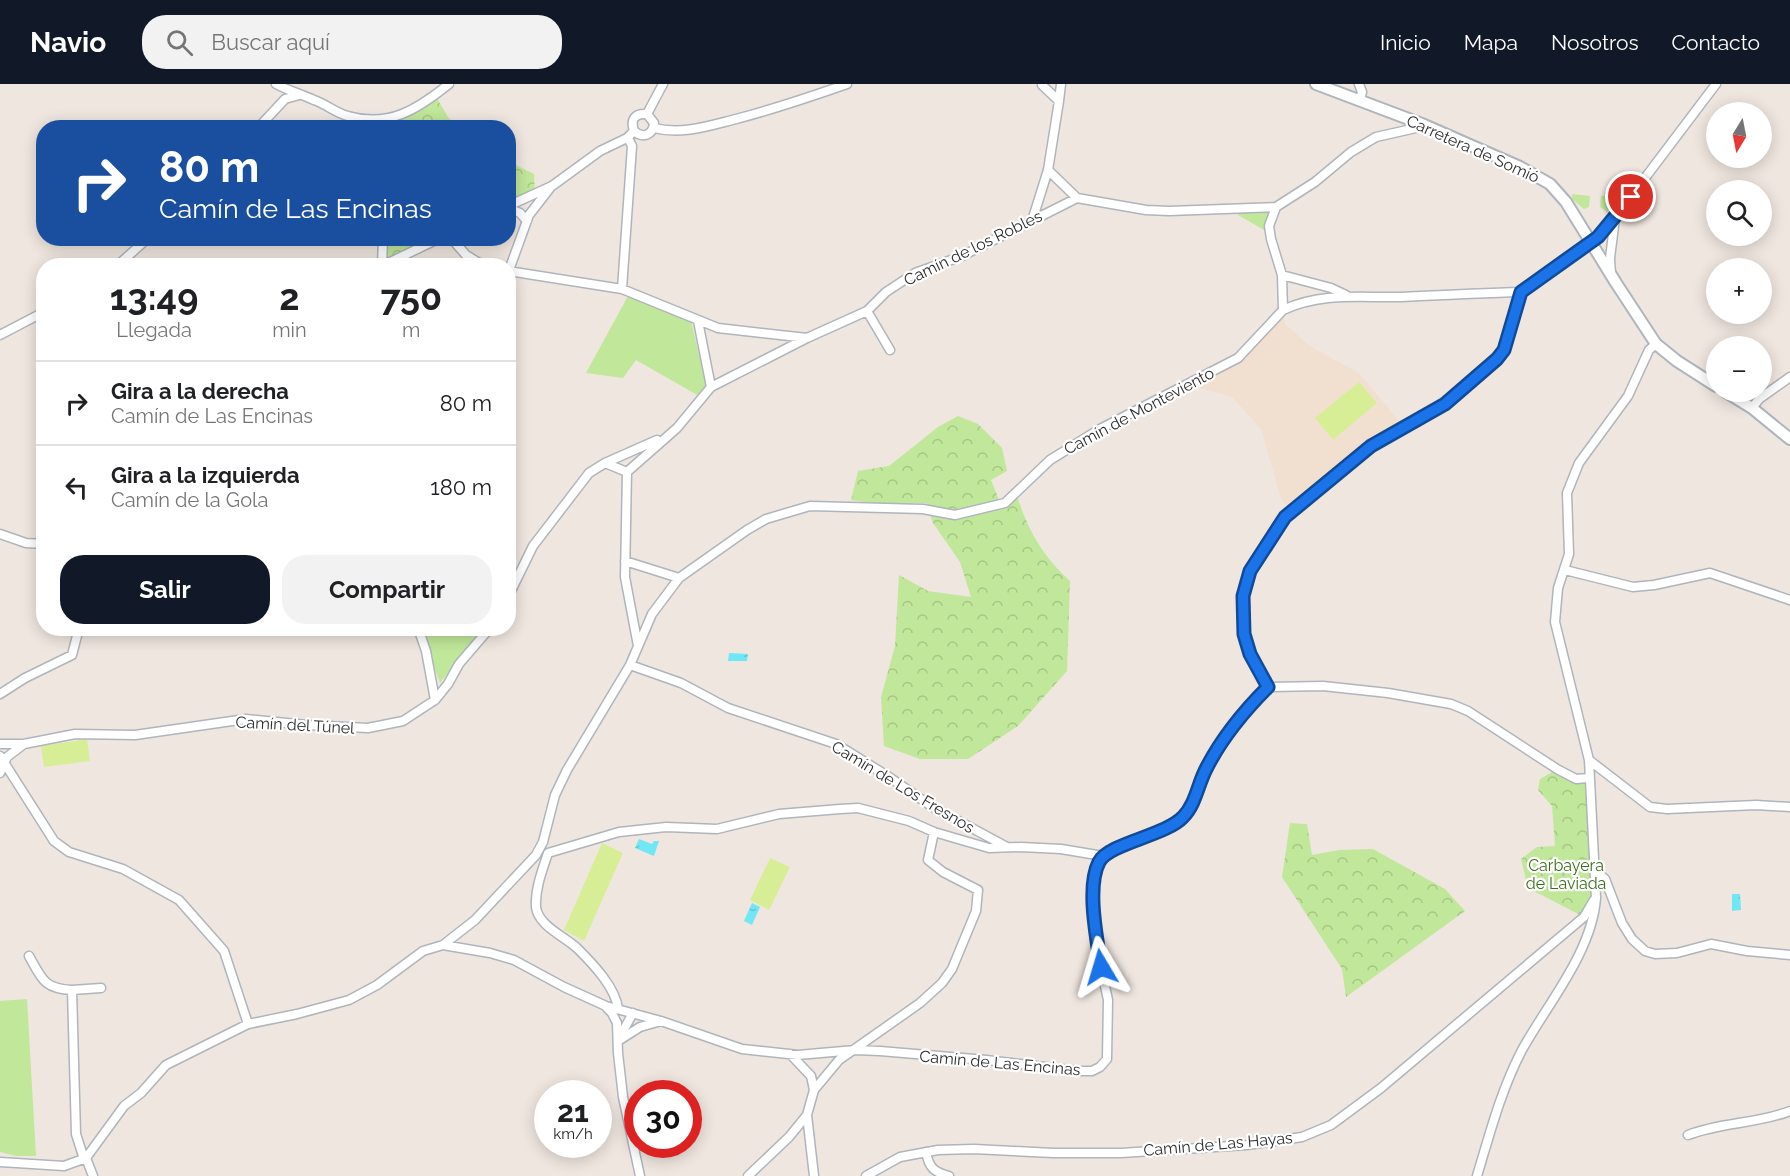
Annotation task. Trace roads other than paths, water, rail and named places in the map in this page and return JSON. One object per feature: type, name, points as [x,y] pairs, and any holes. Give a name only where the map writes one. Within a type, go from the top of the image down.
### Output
[{"type":"street","points":[[276,84],[314,99],[346,116],[367,120]]},
{"type":"street","points":[[394,120],[416,109],[449,84]]},
{"type":"street","points":[[647,114],[663,84]]},
{"type":"street","points":[[654,128],[669,132],[691,130],[785,107],[848,84]]},
{"type":"street","points":[[1041,84],[1059,101]]},
{"type":"street","points":[[1032,220],[1048,170],[1061,84]]},
{"type":"street","name":"Carretera de Somió","points":[[1316,84],[1422,124],[1520,167],[1550,184],[1566,202],[1656,344],[1706,380]]},
{"type":"street","points":[[1359,84],[1362,92],[1360,100]]},
{"type":"street","points":[[1276,207],[1269,226],[1282,275],[1283,310],[1306,301],[1346,296],[1398,297],[1521,292],[1591,242],[1615,218],[1716,84]]},
{"type":"street","points":[[265,120],[285,99],[299,95]]},
{"type":"street","points":[[516,203],[552,186],[600,151],[631,134],[644,136],[650,133],[654,128],[652,117],[640,113],[634,117],[632,124],[631,134],[632,146],[622,289]]},
{"type":"street","points":[[1048,170],[1077,198],[1146,210],[1276,207],[1315,182],[1351,152],[1376,137],[1416,128],[1422,124]]},
{"type":"street","points":[[514,258],[529,215],[552,186]]},
{"type":"street","name":"Camín de los Robles","points":[[627,472],[665,436],[677,428],[711,387],[807,338],[867,311],[886,292],[915,273],[962,256],[1077,198]]},
{"type":"street","points":[[516,211],[527,220]]},
{"type":"street","points":[[1611,276],[1610,258],[1615,218]]},
{"type":"street","points":[[126,258],[139,246]]},
{"type":"street","points":[[397,258],[423,246]]},
{"type":"street","points":[[458,246],[471,258]]},
{"type":"street","points":[[516,273],[622,289],[718,328],[807,338]]},
{"type":"street","points":[[1282,275],[1331,288],[1346,296]]},
{"type":"street","points":[[1268,687],[1250,654],[1244,634],[1243,596],[1250,571],[1285,517],[1371,446],[1445,404],[1497,359],[1504,350],[1521,292]]},
{"type":"street","name":"Camín de Monteviento","points":[[85,1159],[124,1106],[141,1093],[166,1065],[248,1024],[297,1014],[349,999],[377,985],[423,951],[443,945],[475,920],[536,855],[543,842],[555,795],[567,770],[630,665],[652,614],[679,578],[766,519],[810,506],[923,509],[955,515],[1005,502],[1050,460],[1100,429],[1238,358],[1283,310]]},
{"type":"street","points":[[867,311],[890,350]]},
{"type":"street","points":[[0,335],[36,316]]},
{"type":"street","points":[[698,321],[711,387]]},
{"type":"street","points":[[1477,1176],[1504,1086],[1522,1049],[1582,947],[1595,913],[1595,870],[1588,760],[1555,622],[1558,588],[1569,554],[1567,493],[1579,463],[1628,396],[1649,350],[1656,344]]},
{"type":"street","points":[[1752,408],[1759,399],[1790,377]]},
{"type":"street","points":[[1742,402],[1790,439]]},
{"type":"street","points":[[516,581],[533,546],[590,473],[605,463],[665,436]]},
{"type":"street","points":[[605,463],[627,472],[625,561],[630,607],[638,646]]},
{"type":"street","points":[[0,534],[26,543],[36,544]]},
{"type":"street","points":[[625,561],[679,578]]},
{"type":"street","points":[[1565,570],[1633,587],[1710,573],[1790,600]]},
{"type":"street","points":[[0,694],[25,678],[72,655],[77,636]]},
{"type":"street","points":[[421,636],[426,651],[435,700]]},
{"type":"street","name":"Camín del Túnel","points":[[0,744],[24,744],[75,734],[135,735],[246,718],[368,729],[403,721],[435,700],[448,684],[459,664],[483,636]]},
{"type":"street","name":"Camín de Los Fresnos","points":[[630,665],[681,683],[728,708],[836,744],[931,806],[1007,847]]},
{"type":"street","points":[[618,1009],[615,995],[598,972],[578,949],[542,921],[536,909],[539,880],[548,854],[619,832],[666,827],[717,829],[779,814],[858,808],[909,821],[989,848],[1061,849],[1103,856],[1153,836],[1183,818],[1194,800],[1210,761],[1248,707],[1268,687],[1323,686],[1388,693],[1451,704],[1468,711],[1557,770],[1576,779],[1589,778]]},
{"type":"street","points":[[2,759],[24,744]]},
{"type":"street","points":[[0,773],[2,759]]},
{"type":"street","points":[[2,759],[54,841],[69,852],[123,869],[179,900],[224,951],[248,1024]]},
{"type":"street","points":[[1588,760],[1650,807],[1667,809],[1756,804],[1790,807]]},
{"type":"street","points":[[814,1090],[839,1060],[920,1003],[942,983],[952,969],[976,911],[978,890],[943,872],[928,860],[934,831]]},
{"type":"street","name":"Camín de Las Encinas","points":[[443,945],[490,953],[514,960],[606,1006],[661,1021],[742,1049],[790,1054],[855,1050],[1092,1071],[1100,1067],[1107,1059],[1108,1000],[1101,967],[1092,896],[1098,865],[1103,856]]},
{"type":"street","points":[[1595,870],[1605,879],[1622,923],[1632,939],[1645,951],[1655,954],[1677,953],[1711,944],[1747,951],[1790,955]]},
{"type":"street","name":"Camín de Las Hayas","points":[[866,1176],[900,1157],[926,1152],[974,1149],[1053,1153],[1121,1153],[1247,1145],[1302,1137],[1331,1125],[1381,1088],[1584,917],[1596,898]]},
{"type":"street","points":[[29,956],[47,984],[57,989],[102,988]]},
{"type":"street","points":[[72,990],[76,1134],[93,1176]]},
{"type":"street","points":[[606,1006],[617,1023],[618,1053],[624,1097],[640,1176]]},
{"type":"street","points":[[618,1041],[633,1013]]},
{"type":"street","points":[[618,1041],[640,1027],[661,1021]]},
{"type":"street","points":[[790,1054],[812,1076],[814,1090],[807,1115],[814,1176]]},
{"type":"street","points":[[1688,1135],[1701,1130],[1774,1117],[1790,1111]]},
{"type":"street","points":[[748,1176],[789,1137],[807,1115]]},
{"type":"street","points":[[926,1152],[928,1163],[932,1168],[949,1176]]},
{"type":"street","points":[[0,1162],[64,1167],[85,1159]]},
{"type":"water","points":[[729,653],[748,654],[747,661],[728,661]]},
{"type":"water","points":[[639,839],[652,844],[654,841],[659,841],[654,856],[635,848]]},
{"type":"water","points":[[1732,894],[1740,894],[1741,910],[1732,911]]},
{"type":"water","points":[[752,903],[760,907],[752,925],[744,921]]},
{"type":"park label","name":"Carbayera de Laviada","points":[[1566,874]]}]
